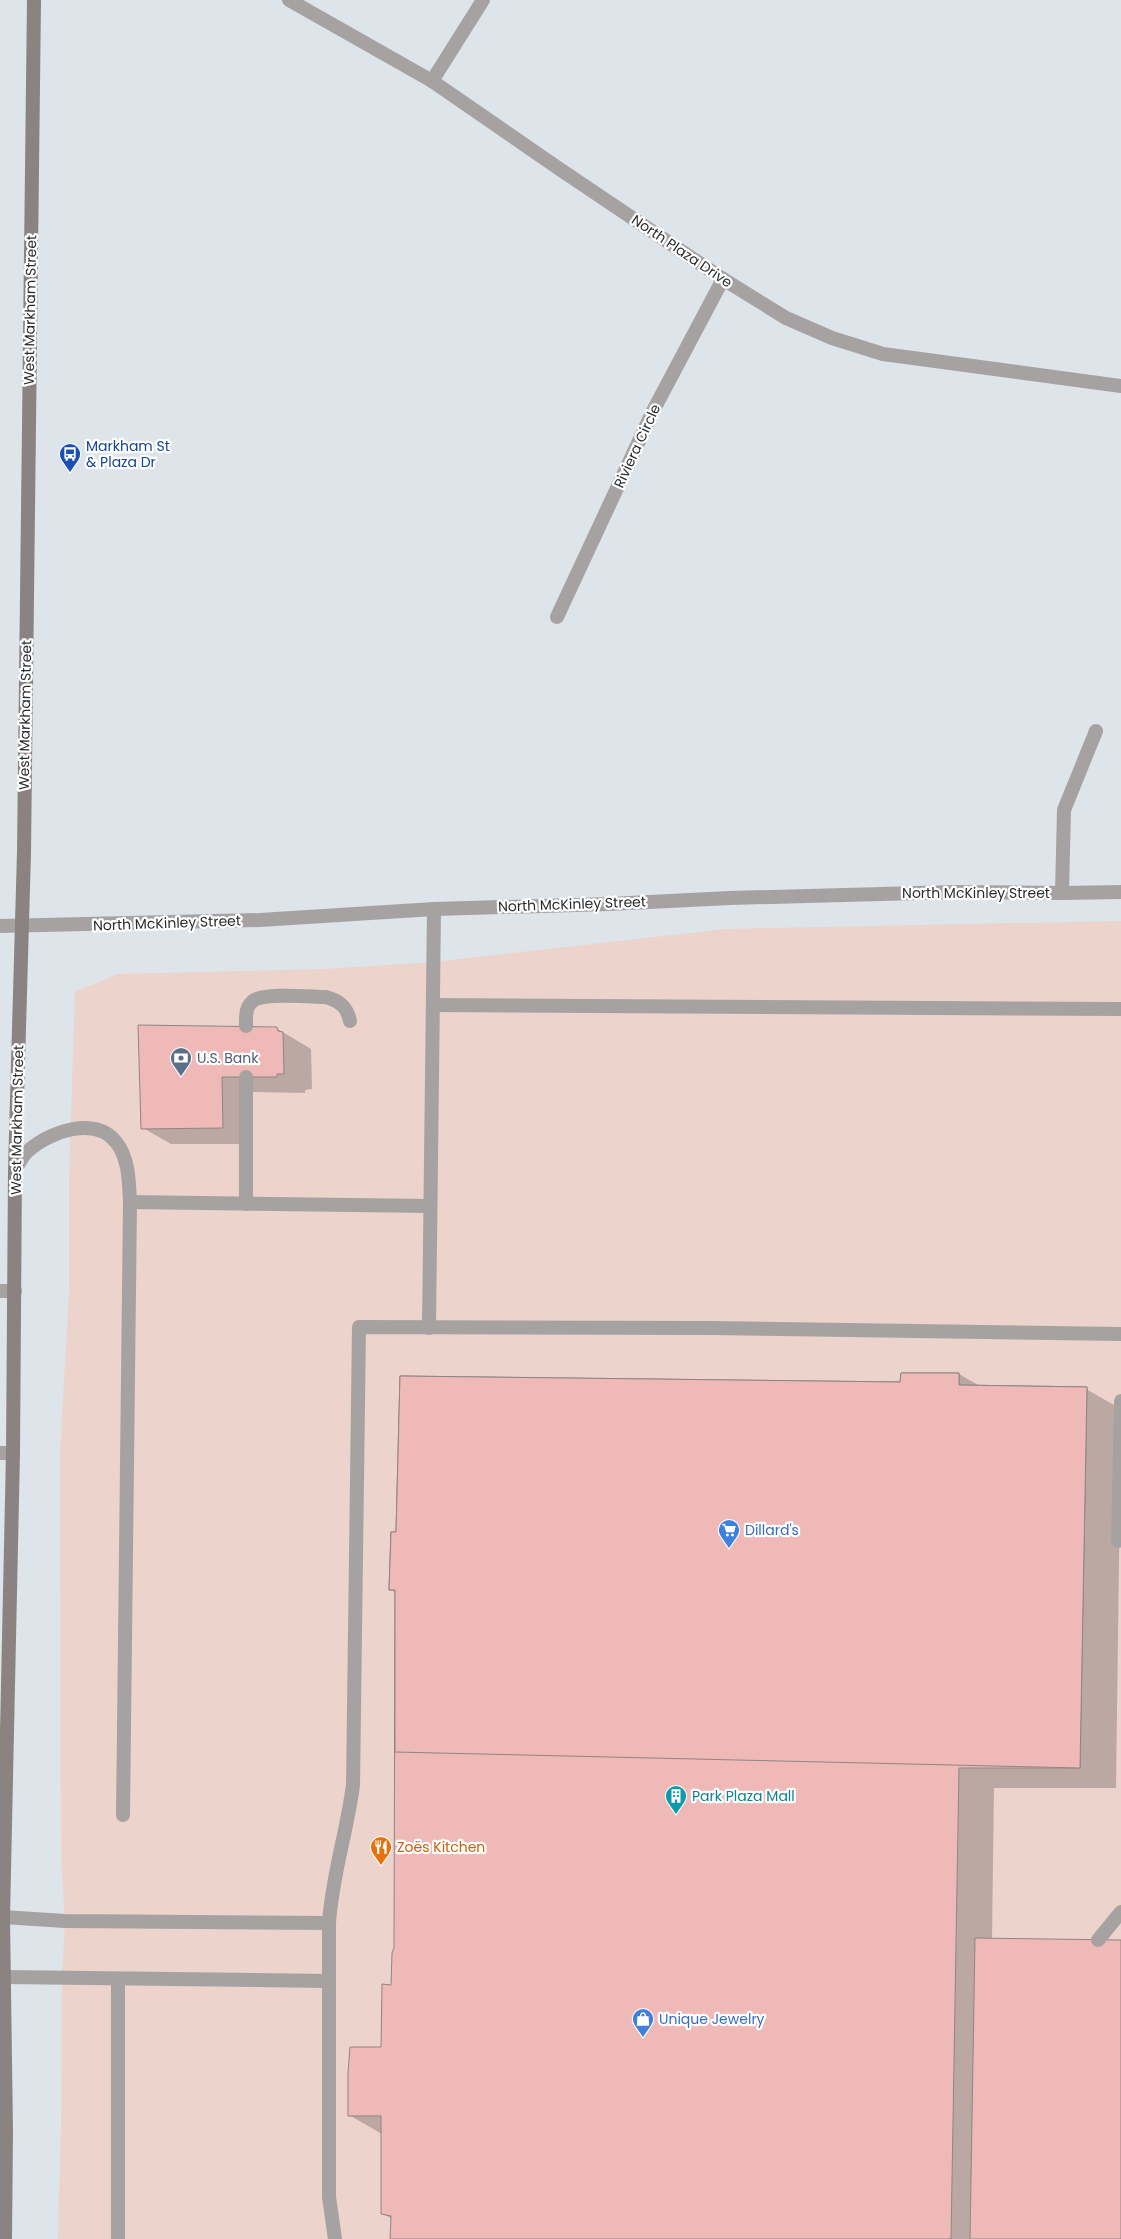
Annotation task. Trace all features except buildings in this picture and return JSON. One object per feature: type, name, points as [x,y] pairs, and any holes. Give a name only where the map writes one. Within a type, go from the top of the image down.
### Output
[{"type":"main road","name":"West Markham Street","points":[[4,2239],[4,1977],[2,1899],[6,1453],[15,1291],[15,1170],[22,926],[34,0]]},
{"type":"street","name":"North Plaza Drive","points":[[289,0],[432,81],[723,279],[786,318],[832,338],[883,354],[1121,386]]},
{"type":"street","points":[[432,81],[483,0]]},
{"type":"street","name":"Riviera Circle","points":[[557,617],[653,411],[723,279]]},
{"type":"street","points":[[1062,894],[1064,810],[1096,731]]},
{"type":"street","name":"North McKinley Street","points":[[0,926],[260,920],[434,909],[955,892],[1062,894],[1121,892]]},
{"type":"street","points":[[429,1328],[434,909]]},
{"type":"street","points":[[246,1026],[248,1006],[252,1002],[266,997],[326,997],[336,1000],[343,1005],[350,1021]]},
{"type":"street","points":[[433,1005],[1121,1009]]},
{"type":"street","points":[[246,1077],[246,1204]]},
{"type":"street","points":[[15,1170],[26,1152],[53,1134],[70,1130],[97,1130],[107,1134],[116,1141],[127,1166],[130,1202],[123,1815]]},
{"type":"street","points":[[130,1202],[430,1206]]},
{"type":"street","points":[[0,1291],[15,1291]]},
{"type":"street","points":[[335,2239],[329,2197],[329,1923],[334,1879],[350,1814],[353,1785],[359,1327],[701,1328],[1121,1334]]},
{"type":"street","points":[[1118,1541],[1121,1401]]},
{"type":"street","points":[[1098,1940],[1121,1912]]},
{"type":"street","points":[[2,1923],[65,1921],[329,1923]]},
{"type":"street","points":[[4,1977],[329,1982]]},
{"type":"street","points":[[118,1979],[118,2239]]},
{"type":"shaded area","name":"Park Plaza Mall","points":[[1121,921],[1121,2239],[58,2239],[62,1979],[65,1921],[61,1855],[60,1453],[69,1294],[69,1178],[75,992],[118,974],[324,969],[433,962],[726,929]]},
{"type":"place","name":"Markham St & Plaza Dr","points":[[70,473]]},
{"type":"place","name":"U.S. Bank","points":[[181,1077]]},
{"type":"place","name":"Dillard's","points":[[729,1549]]},
{"type":"place","name":"Park Plaza Mall","points":[[676,1815]]},
{"type":"place","name":"Zoës Kitchen","points":[[381,1866]]},
{"type":"place","name":"Unique Jewelry","points":[[643,2038]]}]
